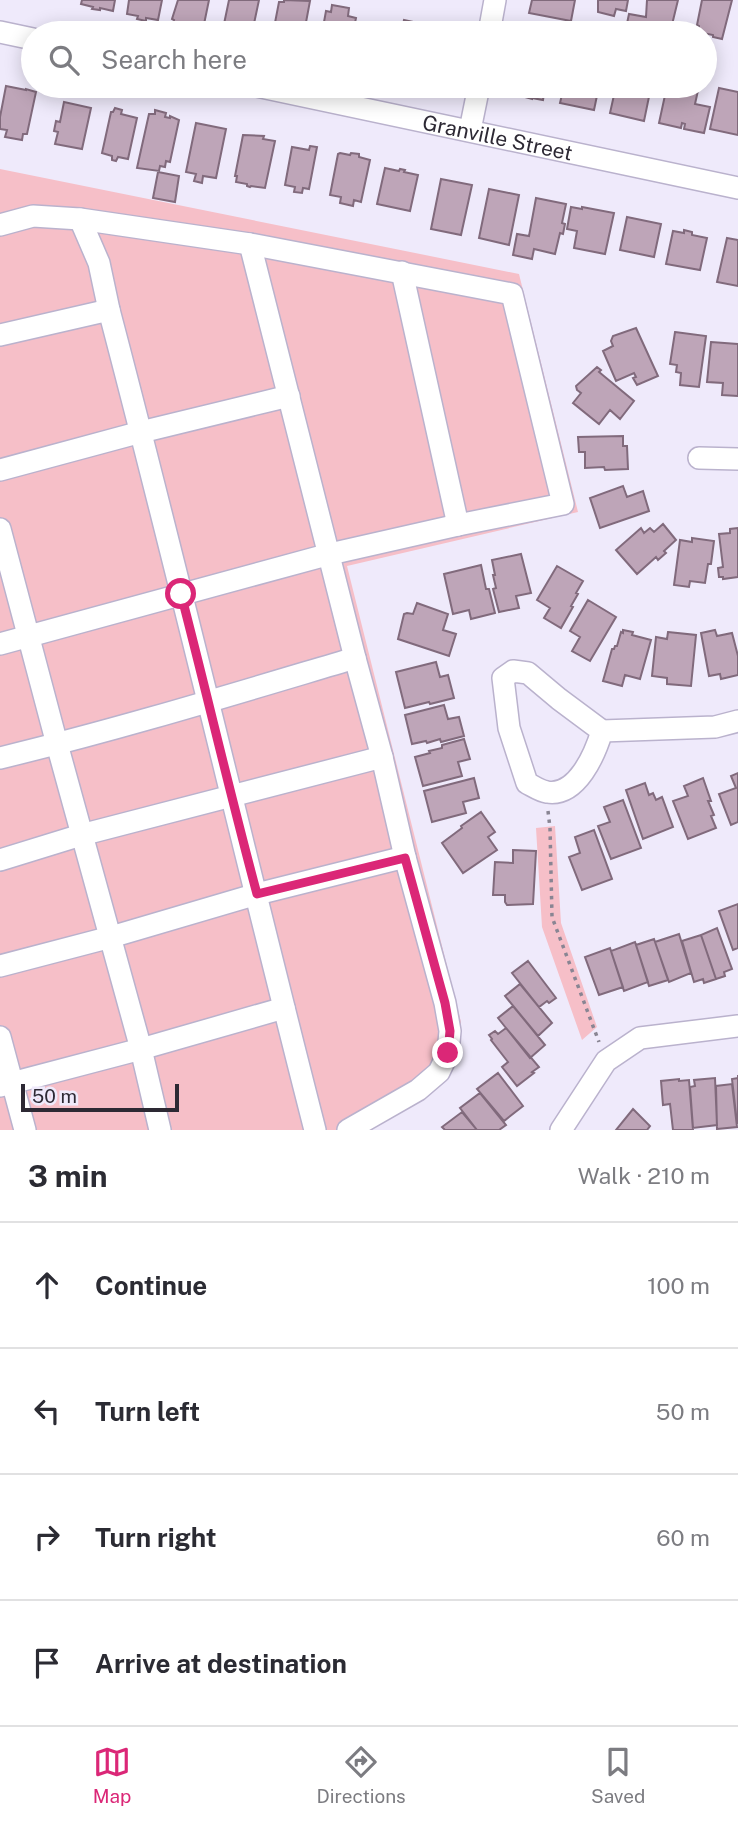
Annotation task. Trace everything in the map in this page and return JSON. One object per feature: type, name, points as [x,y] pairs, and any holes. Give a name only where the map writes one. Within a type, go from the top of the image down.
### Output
[{"type":"street","points":[[491,21],[495,0]]},
{"type":"street","points":[[0,32],[21,36]]},
{"type":"street","name":"Granville Street","points":[[313,98],[738,188]]},
{"type":"street","points":[[470,131],[477,98]]},
{"type":"street","points":[[0,225],[33,216],[80,219],[250,244],[512,294],[563,504],[330,554],[0,644]]},
{"type":"street","points":[[80,219],[99,263],[315,1130]]},
{"type":"street","points":[[250,244],[450,1031],[448,1053],[439,1072],[418,1090],[348,1130]]},
{"type":"street","points":[[402,272],[458,525]]},
{"type":"street","points":[[0,335],[109,310]]},
{"type":"street","points":[[0,470],[289,396]]},
{"type":"street","points":[[699,458],[738,459]]},
{"type":"street","points":[[0,529],[141,1049],[160,1130]]},
{"type":"street","points":[[0,758],[209,702],[355,659]]},
{"type":"street","points":[[602,731],[596,750],[584,769],[573,784],[562,792],[546,792],[527,782],[509,727],[503,678],[513,671],[528,673],[602,731],[715,727],[738,721]]},
{"type":"street","points":[[0,860],[81,835],[382,757]]},
{"type":"street","points":[[0,966],[257,894],[405,858]]},
{"type":"street","points":[[6,1084],[284,1008]]},
{"type":"street","points":[[561,1130],[606,1061],[640,1038],[738,1026]]},
{"type":"street","points":[[0,1037],[6,1084],[25,1130]]},
{"type":"path","points":[[546,792],[550,828],[552,917],[606,1061]]},
{"type":"shaded area","points":[[0,169],[519,274],[578,512],[347,566],[461,1022],[458,1054],[395,1114],[371,1130],[0,1130]]},
{"type":"shaded area","points":[[555,826],[561,923],[597,1027],[582,1040],[542,927],[536,828]]},
{"type":"building","points":[[82,0],[115,0],[113,11],[92,9],[93,7],[81,4]]},
{"type":"building","points":[[129,0],[162,0],[158,20],[146,18],[146,21],[127,14]]},
{"type":"building","points":[[178,0],[209,0],[205,21],[172,19]]},
{"type":"building","points":[[229,0],[259,0],[255,21],[225,21]]},
{"type":"building","points":[[532,0],[575,0],[571,21],[529,13]]},
{"type":"building","points":[[598,0],[628,0],[626,11],[616,9],[614,16],[598,12]]},
{"type":"building","points":[[647,0],[678,0],[673,21],[628,21],[629,14],[646,17]]},
{"type":"building","points":[[702,0],[732,0],[722,39],[717,38],[717,21],[698,21]]},
{"type":"building","points":[[310,1],[306,21],[275,21],[279,2]]},
{"type":"building","points":[[332,5],[349,8],[348,16],[356,18],[355,21],[324,21],[326,11],[331,12]]},
{"type":"building","points":[[6,86],[21,89],[21,98],[35,98],[27,134],[23,134],[22,140],[5,137],[7,130],[0,129]]},
{"type":"building","points":[[719,88],[738,92],[738,135],[710,129]]},
{"type":"building","points":[[561,98],[596,98],[594,110],[560,103]]},
{"type":"building","points":[[613,98],[649,98],[644,121],[610,113]]},
{"type":"building","points":[[664,98],[696,98],[695,104],[710,107],[704,133],[684,129],[685,124],[682,123],[681,128],[659,123]]},
{"type":"building","points":[[64,102],[91,108],[82,149],[55,144],[58,132],[54,131],[56,121],[60,122]]},
{"type":"building","points":[[115,108],[122,110],[121,114],[137,118],[128,159],[118,157],[116,161],[112,160],[112,156],[102,153],[111,112]]},
{"type":"building","points":[[155,110],[166,113],[165,117],[179,120],[170,162],[166,161],[165,167],[160,166],[159,171],[137,168],[149,114],[155,114]]},
{"type":"building","points":[[196,123],[226,129],[216,178],[203,176],[202,183],[194,181],[196,174],[186,172]]},
{"type":"building","points":[[243,135],[264,136],[263,139],[275,141],[265,188],[236,182]]},
{"type":"building","points":[[310,146],[317,147],[309,189],[303,188],[302,193],[294,192],[295,187],[285,185],[292,147],[309,150]]},
{"type":"building","points":[[340,153],[359,154],[359,157],[370,160],[361,202],[354,200],[353,206],[340,203],[341,197],[330,195]]},
{"type":"building","points":[[385,168],[405,170],[404,172],[418,175],[410,211],[377,204]]},
{"type":"building","points":[[158,172],[179,176],[175,202],[153,198]]},
{"type":"building","points":[[441,179],[472,185],[461,235],[431,229]]},
{"type":"building","points":[[489,189],[519,195],[509,245],[479,238]]},
{"type":"building","points":[[536,198],[566,204],[563,234],[560,233],[555,254],[534,249],[532,259],[513,255],[517,234],[529,236]]},
{"type":"building","points":[[571,207],[614,213],[605,254],[574,248],[577,231],[567,229]]},
{"type":"building","points":[[627,217],[661,224],[654,257],[620,250]]},
{"type":"building","points":[[684,230],[707,238],[700,270],[666,264],[673,231],[684,233]]},
{"type":"building","points":[[727,238],[738,240],[738,286],[717,282]]},
{"type":"building","points":[[636,328],[658,376],[637,385],[633,378],[636,377],[634,373],[616,381],[603,351],[613,346],[613,336]]},
{"type":"building","points":[[675,332],[706,336],[699,387],[680,385],[681,373],[676,372],[677,365],[670,364]]},
{"type":"building","points":[[711,342],[738,344],[738,396],[722,395],[723,383],[707,382]]},
{"type":"building","points":[[597,367],[601,370],[599,372],[634,401],[620,419],[610,410],[599,424],[573,403],[581,393],[576,386]]},
{"type":"building","points":[[623,436],[623,446],[627,446],[628,469],[585,468],[585,452],[579,452],[578,437]]},
{"type":"building","points":[[623,486],[627,497],[643,491],[649,511],[600,528],[590,498]]},
{"type":"building","points":[[663,524],[676,540],[658,560],[656,557],[637,574],[616,550],[641,528],[644,533],[650,528],[654,532]]},
{"type":"building","points":[[738,528],[738,577],[723,579],[719,577],[718,568],[723,567],[719,534],[730,533],[730,529]]},
{"type":"building","points":[[692,538],[714,541],[705,583],[690,581],[689,587],[674,585],[680,540],[692,542]]},
{"type":"building","points":[[521,554],[531,593],[516,596],[519,608],[499,612],[493,589],[496,588],[492,560]]},
{"type":"building","points":[[481,565],[495,613],[471,619],[469,610],[453,614],[444,574]]},
{"type":"building","points":[[557,566],[583,581],[561,628],[544,618],[550,608],[537,600]]},
{"type":"building","points":[[588,600],[616,617],[590,661],[572,651],[580,637],[570,631]]},
{"type":"building","points":[[417,603],[448,614],[443,630],[456,634],[449,656],[398,639],[404,614],[413,614]]},
{"type":"building","points":[[623,630],[651,640],[640,679],[625,675],[622,686],[603,681],[612,649],[617,646]]},
{"type":"building","points":[[715,630],[717,636],[732,633],[738,656],[738,675],[721,679],[720,674],[709,676],[701,633]]},
{"type":"building","points":[[668,632],[696,635],[691,686],[667,684],[667,678],[652,676],[656,637],[667,639]]},
{"type":"building","points":[[436,662],[440,677],[448,675],[454,698],[405,708],[396,672]]},
{"type":"building","points":[[444,705],[448,719],[459,717],[464,736],[441,742],[440,739],[412,744],[405,715]]},
{"type":"building","points":[[464,739],[470,759],[458,762],[462,776],[423,786],[415,757]]},
{"type":"building","points":[[738,773],[738,822],[731,825],[719,794],[736,788],[731,776]]},
{"type":"building","points":[[474,778],[479,798],[463,802],[466,813],[432,822],[424,791]]},
{"type":"building","points":[[703,778],[716,828],[688,839],[673,801],[688,796],[684,786]]},
{"type":"building","points":[[645,783],[649,795],[653,793],[656,800],[662,797],[673,827],[643,839],[626,790]]},
{"type":"building","points":[[623,800],[641,848],[611,859],[598,826],[610,822],[604,807]]},
{"type":"building","points":[[481,812],[495,832],[488,837],[497,850],[463,873],[442,843]]},
{"type":"building","points":[[594,830],[612,879],[582,890],[569,857],[580,853],[575,837]]},
{"type":"building","points":[[513,850],[536,851],[533,904],[507,905],[505,895],[493,895],[495,862],[513,863]]},
{"type":"building","points":[[738,904],[738,948],[733,950],[719,911]]},
{"type":"building","points":[[717,928],[732,969],[724,972],[725,976],[716,979],[701,935]]},
{"type":"building","points":[[679,934],[691,973],[669,982],[655,942]]},
{"type":"building","points":[[701,935],[716,979],[704,983],[703,979],[694,982],[682,941]]},
{"type":"building","points":[[654,939],[668,980],[649,986],[636,945]]},
{"type":"building","points":[[635,942],[648,982],[624,991],[611,951]]},
{"type":"building","points":[[610,948],[623,987],[599,995],[585,957]]},
{"type":"building","points":[[528,961],[556,998],[539,1007],[512,973]]},
{"type":"building","points":[[520,984],[552,1023],[538,1036],[505,996]]},
{"type":"building","points":[[513,1006],[545,1045],[530,1058],[498,1018]]},
{"type":"building","points":[[506,1028],[539,1067],[517,1086],[502,1067],[508,1062],[489,1035],[495,1031],[498,1034]]},
{"type":"building","points":[[498,1073],[523,1106],[504,1121],[477,1089]]},
{"type":"building","points":[[715,1078],[717,1125],[693,1128],[690,1087],[695,1086],[694,1080]]},
{"type":"building","points":[[738,1078],[738,1123],[737,1123],[732,1079]]},
{"type":"building","points":[[689,1080],[693,1130],[673,1130],[670,1104],[663,1105],[661,1081]]},
{"type":"building","points":[[732,1084],[737,1127],[717,1129],[716,1086]]},
{"type":"building","points":[[480,1093],[506,1125],[499,1130],[477,1130],[460,1108]]},
{"type":"building","points":[[633,1109],[650,1126],[647,1130],[616,1130]]},
{"type":"building","points":[[462,1112],[477,1130],[445,1130],[442,1127]]},
{"type":"route","points":[[181,594],[230,796],[257,894],[405,858],[445,1003],[450,1031],[448,1053]]}]
